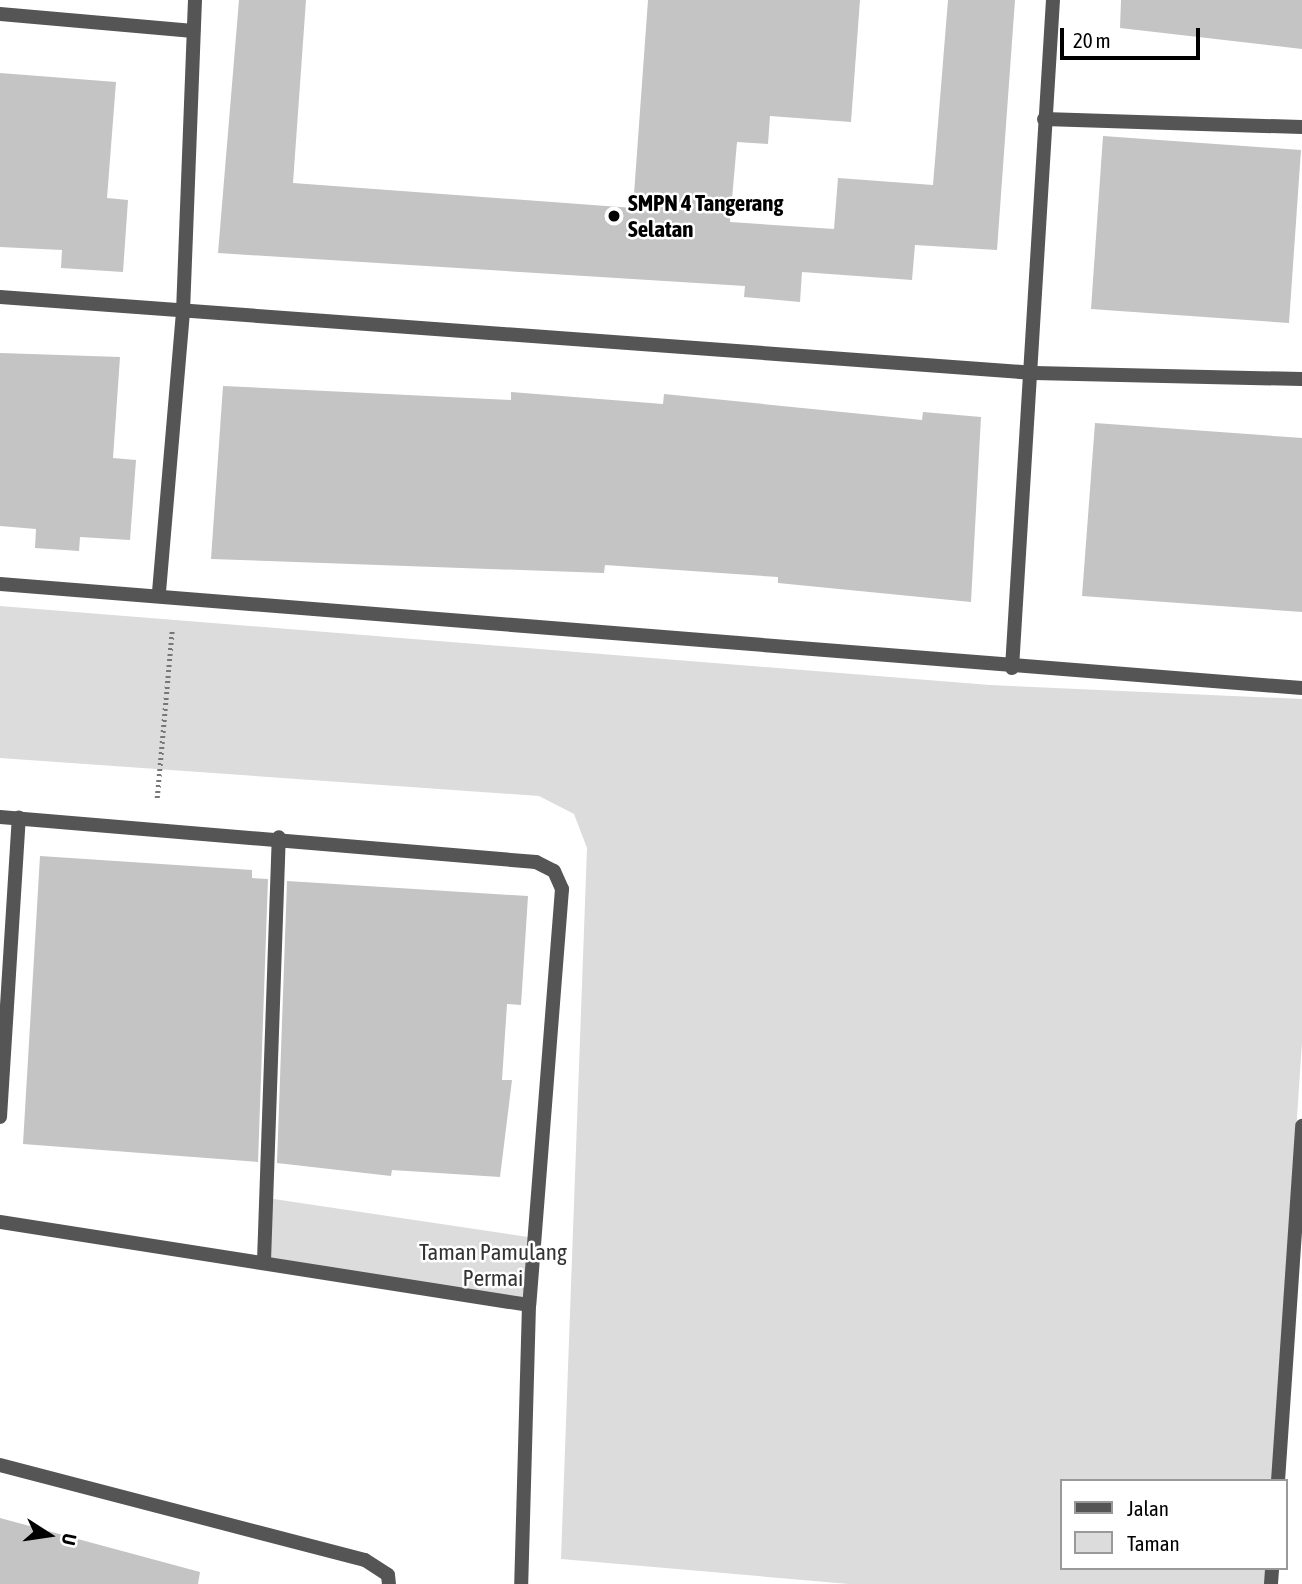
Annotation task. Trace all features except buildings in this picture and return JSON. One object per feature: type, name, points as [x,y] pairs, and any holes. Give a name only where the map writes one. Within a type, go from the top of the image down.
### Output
[{"type":"street","points":[[159,592],[183,312],[195,0]]},
{"type":"street","points":[[1012,668],[1034,373],[1044,119],[1053,0]]},
{"type":"street","points":[[0,14],[193,31]]},
{"type":"street","points":[[1044,119],[1302,127]]},
{"type":"street","points":[[0,297],[1034,373],[1302,379]]},
{"type":"street","points":[[0,583],[176,593],[1012,668],[1302,688]]},
{"type":"street","points":[[0,817],[279,837],[536,862],[554,870],[562,889],[529,1305],[522,1584]]},
{"type":"street","points":[[0,1117],[19,818]]},
{"type":"street","points":[[264,1261],[279,837]]},
{"type":"street","points":[[1278,1479],[1302,1126]]},
{"type":"street","points":[[0,1222],[264,1261],[529,1305]]},
{"type":"street","points":[[0,1465],[365,1560],[388,1575],[389,1584]]},
{"type":"path","points":[[153,829],[176,593]]},
{"type":"green space","points":[[0,606],[990,685],[1302,699],[1302,1042],[1273,1479],[1060,1479],[1060,1570],[1268,1570],[1266,1584],[849,1584],[561,1559],[587,848],[574,814],[539,796],[0,758]]},
{"type":"green space","name":"Taman Pamulang Permai","points":[[267,1198],[535,1238],[529,1305],[264,1261]]},
{"type":"place","name":"SMPN 4 Tangerang Selatan","points":[[614,216]]}]
